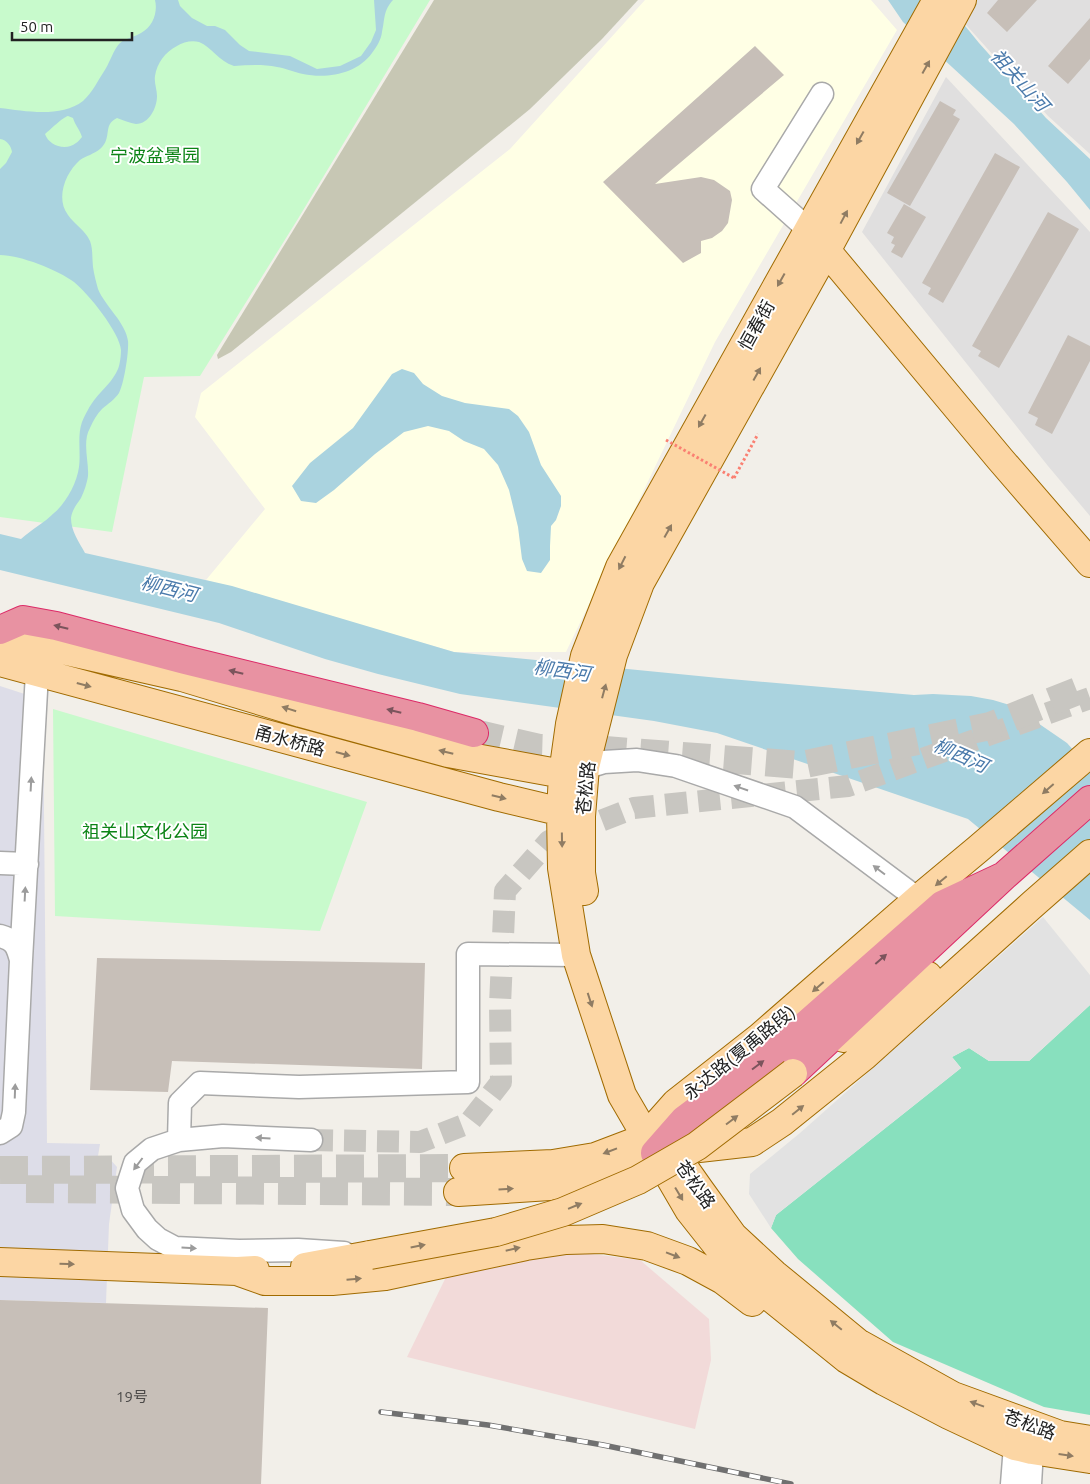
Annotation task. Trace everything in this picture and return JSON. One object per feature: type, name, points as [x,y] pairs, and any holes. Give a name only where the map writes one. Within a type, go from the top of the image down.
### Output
[{"type":"highway","points":[[0,630],[23,620],[56,626],[185,660],[418,717],[474,733]]},
{"type":"highway","points":[[793,1073],[1019,892],[1090,800]]},
{"type":"highway","points":[[656,1139],[776,1052],[942,904],[1019,892]]},
{"type":"main road","name":"恒春街","points":[[893,102],[937,0]]},
{"type":"main road","name":"恒春街","points":[[582,726],[613,655],[640,583],[817,240],[893,102],[962,0]]},
{"type":"main road","name":"恒春街","points":[[582,726],[585,656],[620,567],[817,240]]},
{"type":"main road","points":[[817,240],[1000,459],[1090,563]]},
{"type":"main road","name":"甬水桥路","points":[[0,636],[39,660],[489,794],[571,814]]},
{"type":"main road","name":"甬水桥路","points":[[0,662],[39,660],[182,678],[448,753],[574,771]]},
{"type":"main road","name":"苍松路","points":[[582,726],[574,771],[571,814],[562,868],[576,955],[622,1095],[698,1189],[733,1236],[774,1274],[858,1343],[953,1396],[1060,1435],[1090,1440]]},
{"type":"main road","name":"永达路(夏禹路段)","points":[[656,1139],[676,1104],[760,1037],[1087,755]]},
{"type":"main road","name":"苍松路","points":[[571,814],[593,952],[656,1139],[689,1210],[723,1253],[760,1289],[847,1358],[884,1381],[949,1415],[1016,1445],[1090,1459]]},
{"type":"main road","points":[[461,1180],[550,1186],[604,1176],[656,1139],[752,1142],[782,1122],[864,1056],[1019,892],[1090,836]]},
{"type":"main road","points":[[1019,892],[1090,854]]},
{"type":"main road","points":[[6,1260],[237,1271],[310,1267],[496,1232],[563,1212],[638,1180],[697,1146],[793,1073]]},
{"type":"main road","points":[[237,1271],[265,1281],[332,1281],[385,1276],[526,1246],[566,1240],[603,1239],[647,1246],[688,1261],[723,1280],[801,1339],[889,1400],[946,1430],[1016,1445]]},
{"type":"street","points":[[817,240],[763,189],[822,94]]},
{"type":"street","points":[[0,1133],[11,1126],[14,1112],[39,660]]},
{"type":"street","points":[[574,771],[604,762],[637,760],[676,766],[795,807],[918,899]]},
{"type":"street","points":[[0,863],[27,864]]},
{"type":"street","points":[[0,936],[10,938],[18,947],[21,960]]},
{"type":"street","points":[[179,1140],[180,1103],[200,1083],[299,1087],[468,1082],[468,954],[576,955]]},
{"type":"street","points":[[311,1140],[223,1136],[179,1140],[152,1149],[135,1164],[127,1188],[133,1210],[147,1229],[158,1239],[175,1248],[239,1251],[298,1250],[370,1255]]},
{"type":"street","points":[[1060,1435],[1090,1428]]},
{"type":"street","name":"苍松路","points":[[1012,1484],[1016,1445]]},
{"type":"street","name":"苍松路","points":[[1016,1445],[1030,1484]]},
{"type":"path","points":[[666,440],[734,478],[758,434]]},
{"type":"shaded area","points":[[434,0],[638,0],[602,39],[530,109],[231,352],[218,359],[217,355]]},
{"type":"shaded area","points":[[645,0],[871,0],[897,30],[715,342],[566,652],[454,652],[206,580],[265,509],[195,417],[201,393],[510,149]]},
{"type":"shaded area","points":[[970,0],[1090,0],[1090,154],[1048,116],[959,17]]},
{"type":"shaded area","points":[[946,77],[1090,232],[1090,516],[862,232]]},
{"type":"shaded area","points":[[0,686],[43,700],[47,1143],[100,1144],[98,1156],[107,1156],[117,1167],[109,1224],[106,1303],[0,1300]]},
{"type":"shaded area","points":[[1043,917],[1090,975],[1090,1005],[1029,1061],[989,1061],[969,1048],[952,1057],[961,1068],[776,1215],[771,1228],[749,1194],[750,1174],[800,1133]]},
{"type":"shaded area","points":[[567,1251],[640,1260],[709,1319],[711,1360],[695,1429],[407,1357],[446,1277]]},
{"type":"green space","name":"宁波盆景园","points":[[0,0],[430,0],[296,222],[200,376],[144,377],[112,532],[0,517]]},
{"type":"green space","name":"祖关山文化公园","points":[[53,709],[367,802],[320,931],[55,916]]},
{"type":"green space","points":[[1090,1005],[1090,1415],[1044,1407],[893,1342],[798,1259],[771,1228],[776,1215],[961,1068],[952,1057],[969,1048],[989,1061],[1029,1061]]},
{"type":"water","name":"柳西河","points":[[155,0],[178,0],[180,6],[192,18],[207,26],[215,26],[225,30],[249,51],[290,56],[317,69],[340,66],[361,56],[371,42],[376,30],[374,0],[393,0],[386,12],[380,40],[372,53],[358,66],[341,73],[322,76],[303,74],[272,66],[234,66],[228,64],[199,42],[185,42],[173,48],[165,55],[156,71],[157,101],[151,115],[145,121],[136,124],[117,118],[112,121],[108,128],[104,145],[98,151],[80,160],[70,171],[62,193],[64,208],[90,241],[93,270],[98,289],[119,321],[128,341],[126,368],[121,389],[116,397],[97,415],[86,439],[88,479],[71,518],[74,532],[85,553],[232,586],[454,652],[914,695],[971,696],[1013,706],[1067,743],[1090,769],[1090,920],[968,819],[717,733],[654,721],[460,694],[325,659],[219,623],[0,570],[0,534],[21,539],[58,509],[70,492],[76,480],[79,467],[82,422],[93,401],[116,373],[121,350],[109,324],[87,295],[74,282],[38,264],[0,255],[0,169],[12,152],[8,144],[0,139],[0,108],[43,112],[64,110],[83,101],[105,70],[118,45],[149,27],[154,19]],"holes":[[[66,117],[73,118],[82,137],[68,147],[58,146],[50,142],[45,134]]]},
{"type":"water","points":[[888,0],[944,0],[979,43],[1046,118],[1090,159],[1090,210],[1014,124],[903,22]]},
{"type":"water","points":[[402,369],[414,373],[423,384],[442,396],[465,403],[509,409],[518,416],[529,432],[541,465],[561,496],[561,506],[556,520],[551,526],[550,560],[541,573],[527,571],[522,559],[518,527],[509,490],[498,465],[484,449],[464,441],[449,431],[428,426],[404,432],[316,503],[301,501],[292,486],[310,463],[353,428],[392,374]]},
{"type":"building","points":[[998,0],[1037,0],[1007,32],[987,13]]},
{"type":"building","points":[[1090,18],[1090,59],[1068,84],[1048,66]]},
{"type":"building","points":[[755,46],[784,75],[655,184],[701,177],[714,180],[730,191],[732,200],[728,223],[722,231],[712,238],[701,241],[701,253],[683,263],[603,182]]},
{"type":"building","points":[[940,101],[956,110],[953,115],[960,119],[910,206],[887,193]]},
{"type":"building","points":[[995,153],[1020,167],[943,303],[928,294],[931,288],[922,283]]},
{"type":"building","points":[[904,204],[926,217],[902,258],[891,252],[895,245],[891,243],[894,237],[887,233]]},
{"type":"building","points":[[1048,212],[1079,229],[999,368],[978,356],[981,351],[972,346]]},
{"type":"building","points":[[1068,335],[1090,346],[1090,361],[1052,434],[1035,425],[1038,418],[1028,413]]},
{"type":"building","points":[[97,958],[425,963],[422,1069],[172,1061],[168,1092],[90,1090]]},
{"type":"building","points":[[0,1300],[268,1308],[261,1484],[0,1484]]},
{"type":"tunnel","points":[[474,733],[539,748],[605,750],[801,765],[990,726],[1090,686]]},
{"type":"tunnel","points":[[311,1140],[420,1142],[469,1123],[501,1082],[500,1005],[505,891],[549,841],[634,808],[848,786],[1090,698]]},
{"type":"tunnel","points":[[0,1170],[464,1168]]},
{"type":"tunnel","points":[[26,1189],[458,1192]]},
{"type":"railway","points":[[381,1412],[488,1425],[603,1445],[791,1484]]},
{"type":"water label","name":"祖关山河","points":[[1020,80]]}]
